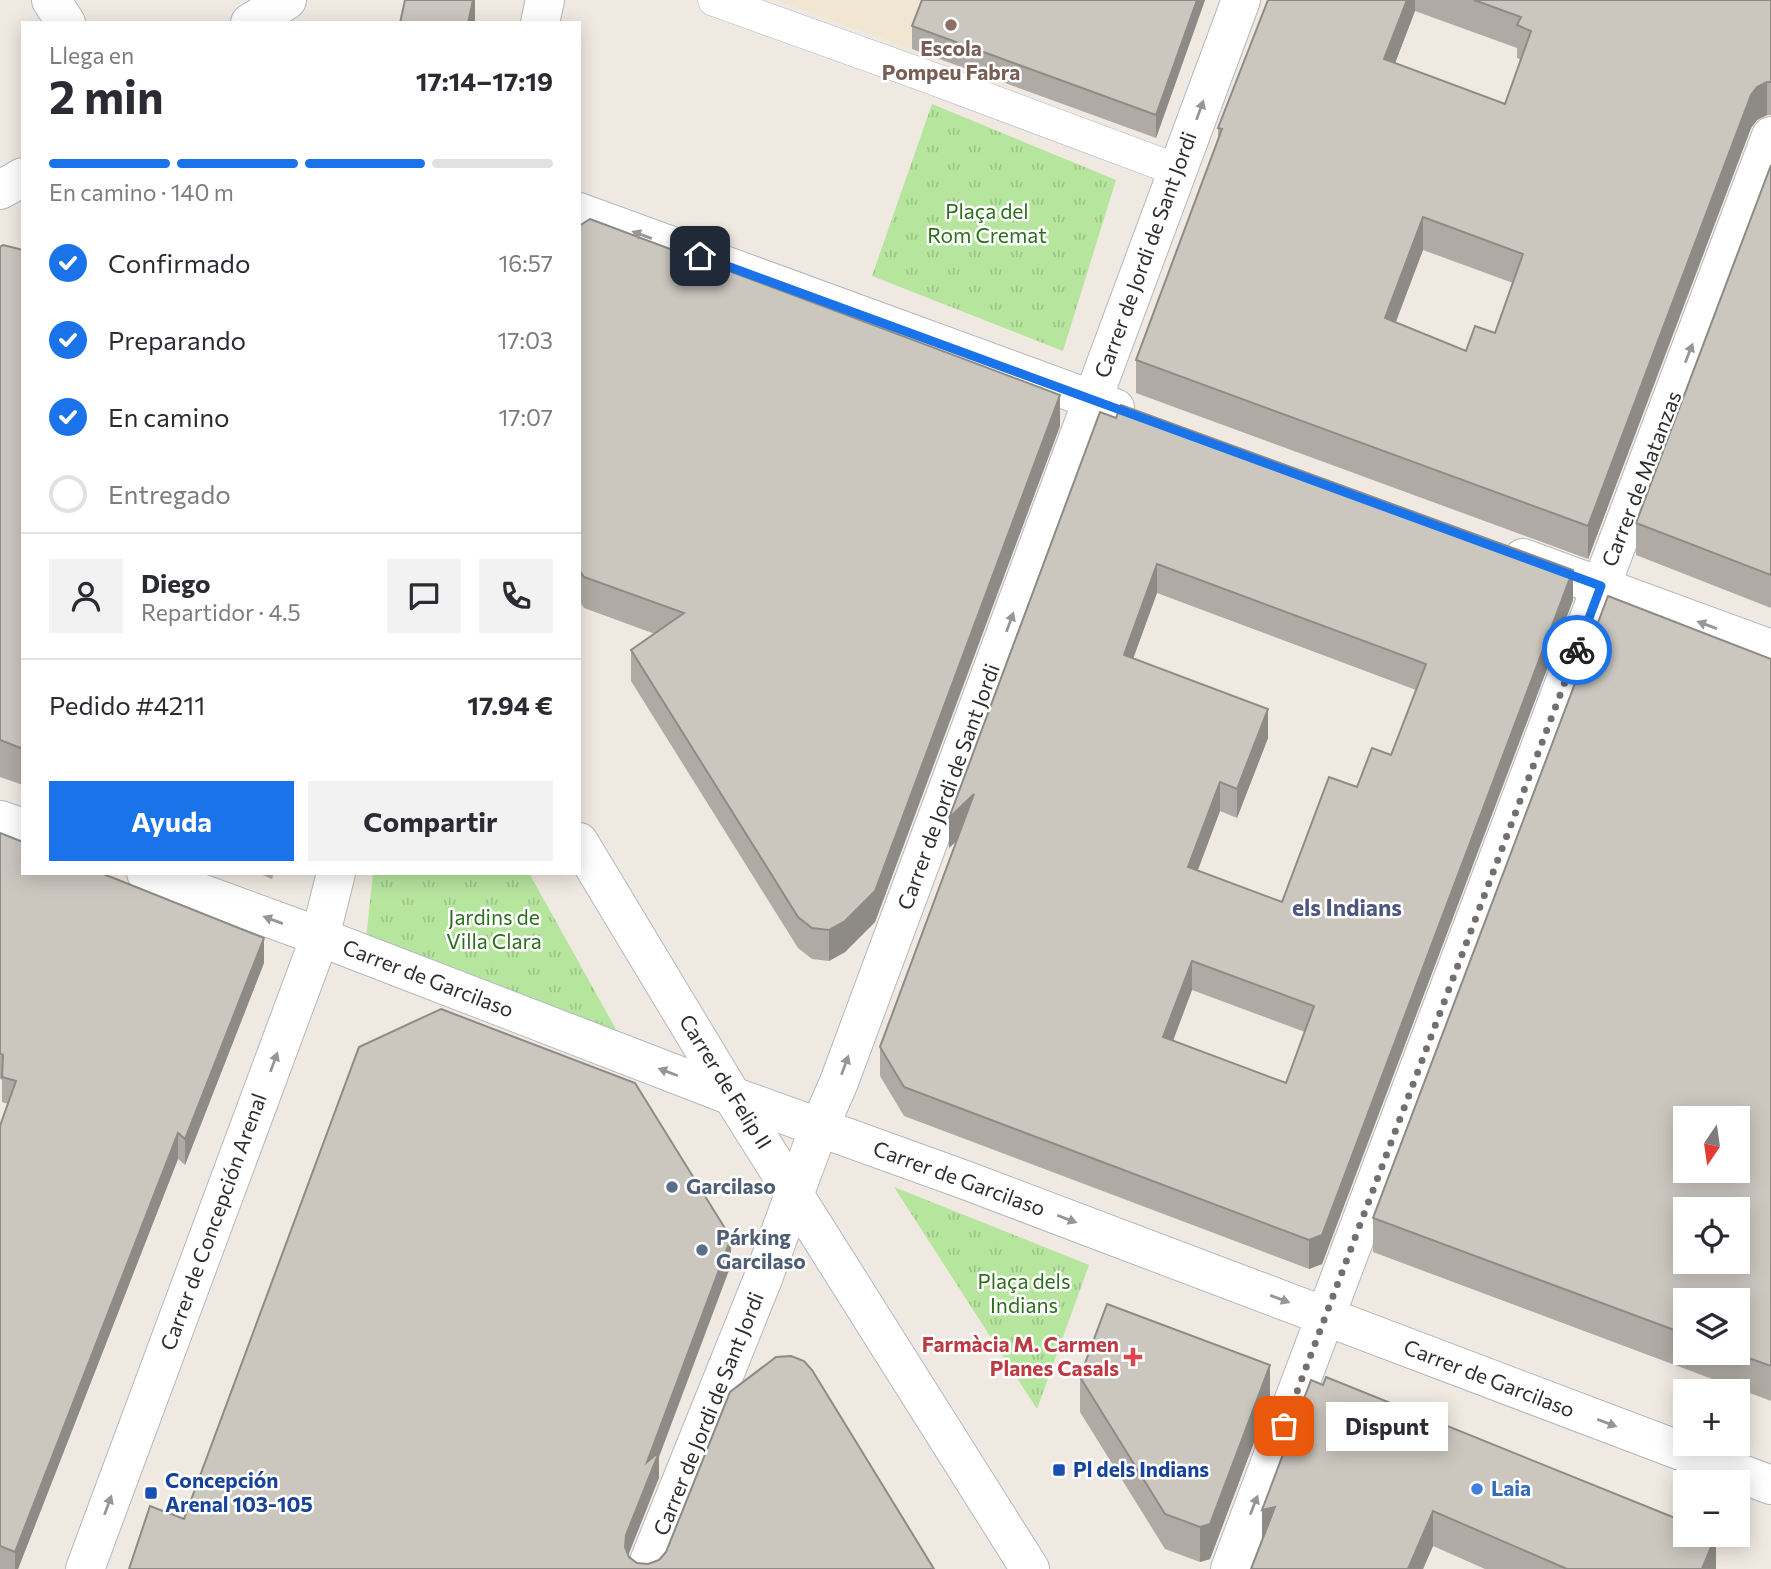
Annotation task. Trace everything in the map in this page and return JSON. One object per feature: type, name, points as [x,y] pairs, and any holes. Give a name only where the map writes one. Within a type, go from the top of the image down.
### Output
[{"type":"street","points":[[51,0],[65,21]]},
{"type":"street","points":[[253,21],[287,0]]},
{"type":"street","points":[[540,21],[545,0]]},
{"type":"street","points":[[714,0],[1177,170]]},
{"type":"street","name":"Carrer de Jordi de Sant Jordi","points":[[646,1569],[839,1082],[1241,0]]},
{"type":"street","name":"Carrer de Matanzas","points":[[1230,1569],[1771,136]]},
{"type":"street","points":[[0,190],[21,178]]},
{"type":"street","points":[[581,213],[1146,419]]},
{"type":"street","points":[[1492,546],[1771,649]]},
{"type":"street","points":[[0,820],[21,827]]},
{"type":"street","name":"Carrer de Felip II","points":[[581,845],[732,1096],[1030,1569]]},
{"type":"street","name":"Carrer de Garcilaso","points":[[151,875],[732,1096],[965,1180],[1771,1485]]},
{"type":"street","name":"Carrer de Concepción Arenal","points":[[85,1569],[320,937],[336,875]]},
{"type":"shaded area","name":"Escola Pompeu Fabra","points":[[776,0],[1067,0],[1033,93]]},
{"type":"green space","name":"Plaça del Rom Cremat","points":[[932,104],[1116,180],[1063,351],[872,276]]},
{"type":"green space","name":"Jardins de Villa Clara","points":[[373,875],[530,875],[617,1031],[366,940]]},
{"type":"green space","name":"Plaça dels Indians","points":[[894,1187],[1089,1265],[1037,1409]]},
{"type":"building","points":[[405,0],[473,0],[468,21],[400,21]]},
{"type":"building","points":[[922,0],[1197,0],[1156,115],[912,26]]},
{"type":"building","points":[[1268,0],[1407,0],[1384,59],[1505,104],[1531,31],[1517,25],[1521,17],[1474,0],[1771,0],[1771,82],[1757,87],[1751,95],[1588,526],[1136,360],[1222,129],[1218,128]],"holes":[[[1423,217],[1523,254],[1495,333],[1475,326],[1466,351],[1385,318]]]},
{"type":"building","points":[[1771,165],[1771,575],[1636,523]]},
{"type":"building","points":[[590,219],[1060,395],[875,891],[845,921],[829,930],[812,928],[798,917],[631,650],[684,613],[584,577],[581,573],[581,225]]},
{"type":"building","points":[[3,245],[21,250],[21,748],[0,740],[0,247]]},
{"type":"building","points":[[1121,405],[1573,570],[1322,1235],[1309,1240],[904,1087],[880,1047],[974,794],[949,818],[1100,412],[1116,418]],"holes":[[[1157,564],[1426,664],[1391,755],[1372,748],[1357,787],[1329,777],[1282,902],[1188,867],[1220,782],[1237,789],[1268,709],[1124,655]],[[1192,961],[1314,1006],[1286,1083],[1163,1037]]]},
{"type":"building","points":[[1608,596],[1771,659],[1771,1366],[1750,1358],[1750,1288],[1673,1288],[1673,1330],[1373,1218]]},
{"type":"building","points":[[0,833],[21,841],[21,875],[106,875],[264,938],[185,1139],[178,1133],[15,1552],[0,1546],[0,1126],[16,1081],[2,1077],[3,1055],[0,1053]]},
{"type":"building","points":[[441,1009],[635,1083],[731,1238],[647,1462],[659,1452],[626,1535],[625,1547],[629,1557],[637,1563],[648,1564],[659,1560],[666,1552],[730,1392],[776,1357],[791,1356],[804,1361],[812,1370],[934,1569],[129,1569],[150,1506],[184,1519],[359,1047]]},
{"type":"building","points":[[1107,1304],[1270,1365],[1210,1524],[1200,1527],[1165,1514],[1080,1377]]},
{"type":"building","points":[[1326,1377],[1673,1517],[1673,1547],[1711,1547],[1702,1569],[1567,1569],[1433,1511],[1408,1569],[1251,1569],[1275,1507],[1262,1510],[1311,1380],[1323,1385]]},
{"type":"way so far","points":[[1284,1426],[1577,650]]},
{"type":"place","name":"Escola Pompeu Fabra","points":[[951,25]]},
{"type":"place","name":"Garcilaso","points":[[672,1187]]},
{"type":"place","name":"Párking Garcilaso","points":[[702,1250]]},
{"type":"place","name":"Farmàcia M. Carmen Planes Casals","points":[[1133,1357]]},
{"type":"place","name":"Dispunt","points":[[1284,1426]]},
{"type":"place","name":"Pl dels Indians","points":[[1059,1470]]},
{"type":"place","name":"Laia","points":[[1477,1489]]},
{"type":"place","name":"Concepción Arenal 103-105","points":[[151,1493]]},
{"type":"district","name":"els Indians","points":[[1347,908]]},
{"type":"route","points":[[700,256],[1601,586],[1577,650]]}]
